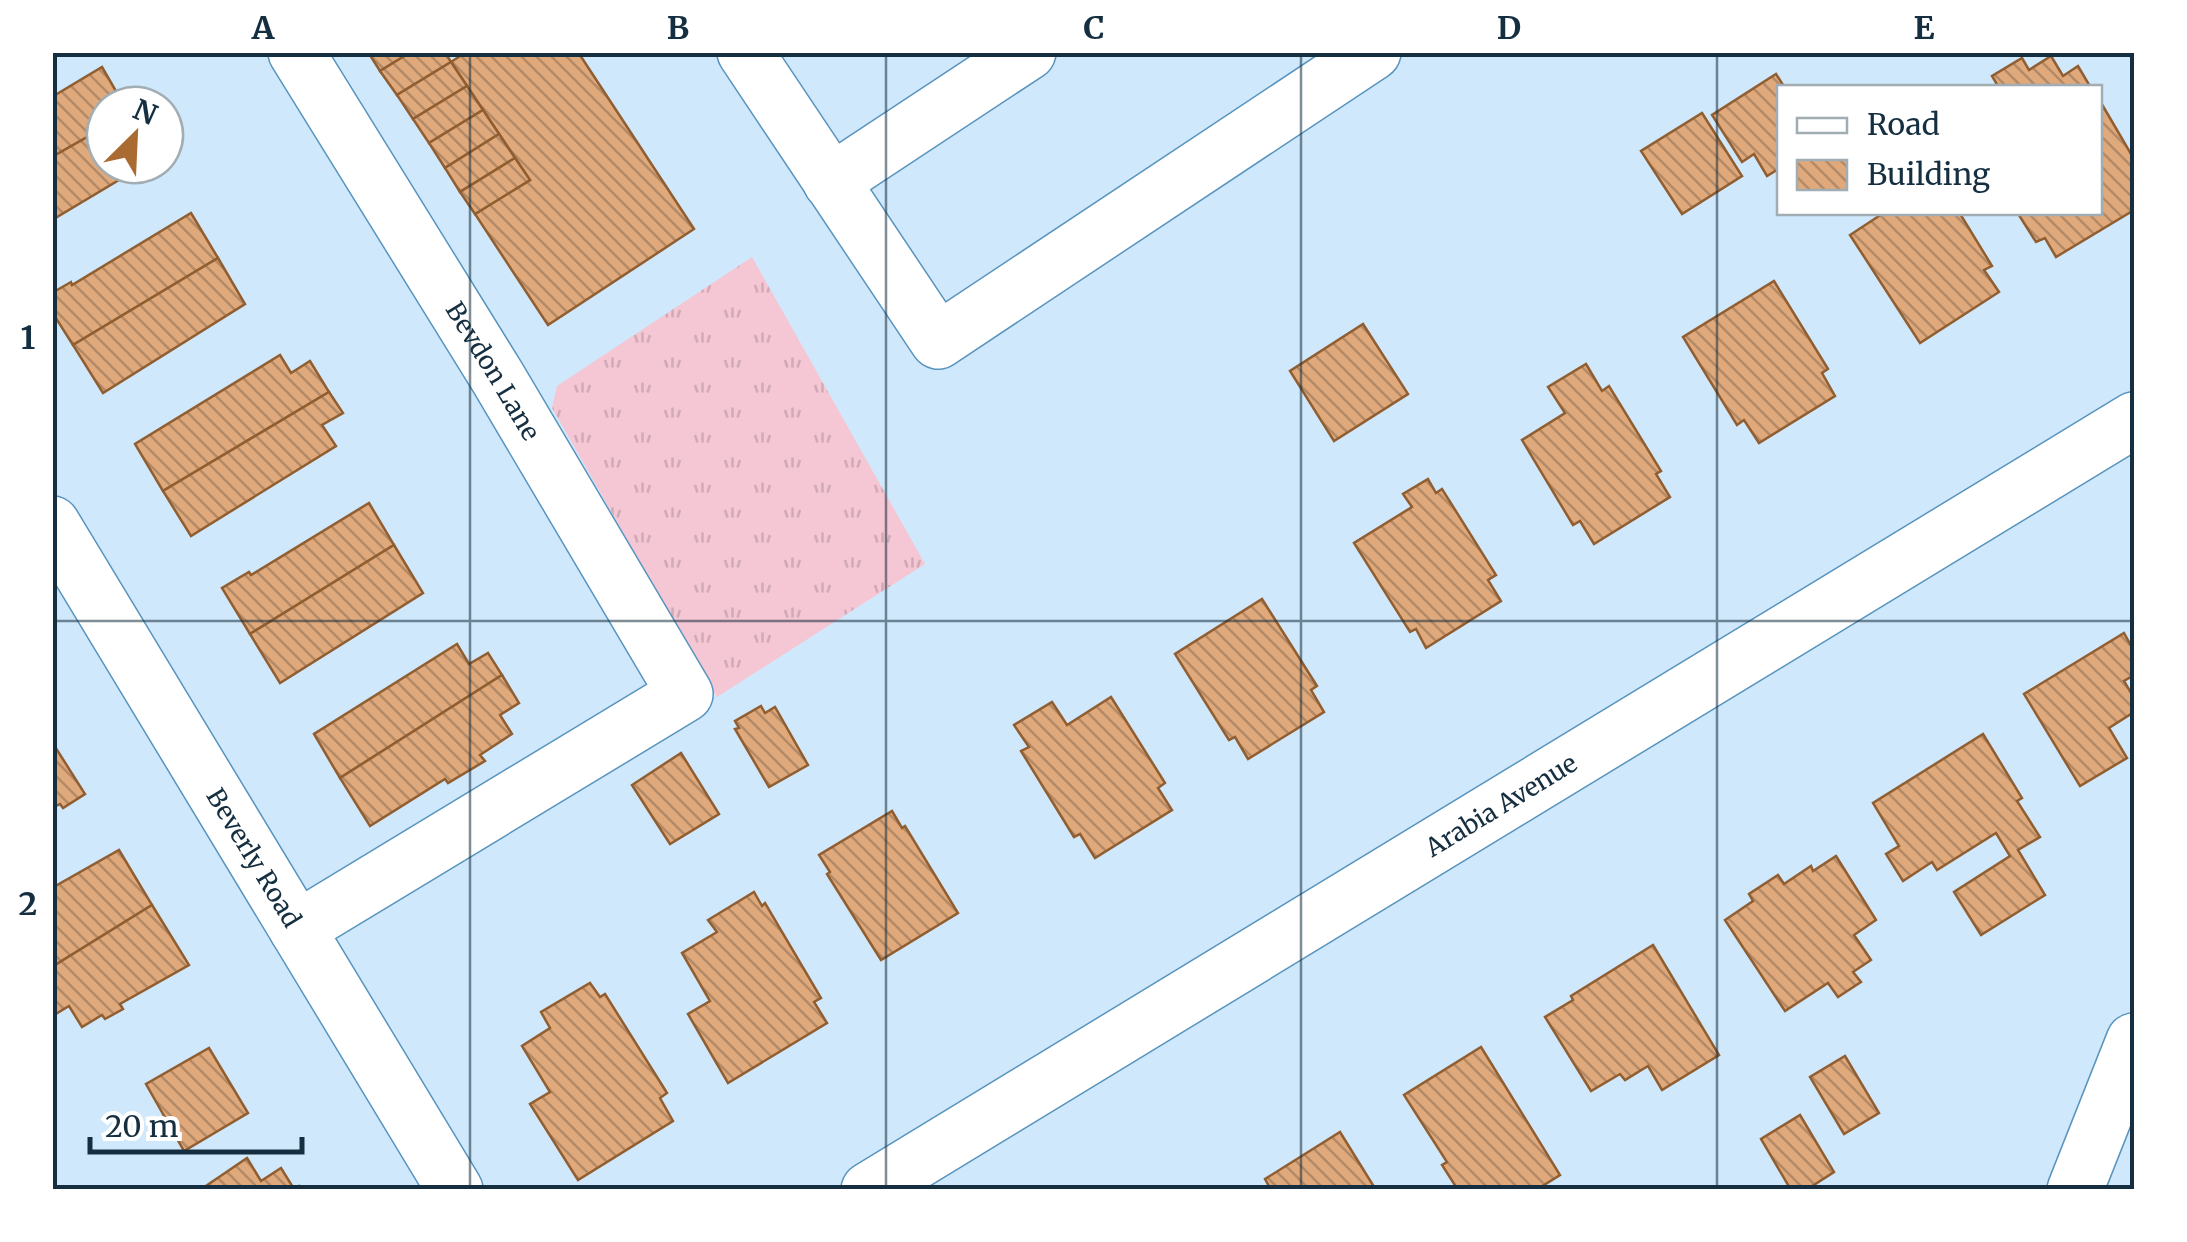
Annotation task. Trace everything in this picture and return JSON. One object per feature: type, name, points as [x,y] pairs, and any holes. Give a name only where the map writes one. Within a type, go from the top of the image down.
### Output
[{"type":"street","name":"Bevdon Lane","points":[[296,52],[488,361],[685,694],[297,928]]},
{"type":"street","points":[[746,52],[938,341],[1372,52]]},
{"type":"street","points":[[831,182],[1028,52]]},
{"type":"street","name":"Arabia Avenue","points":[[869,1190],[2134,420]]},
{"type":"street","name":"Beverly Road","points":[[52,524],[455,1190]]},
{"type":"street","points":[[2075,1190],[2134,1041]]},
{"type":"green space","points":[[752,257],[925,564],[717,697],[552,408],[557,386]]},
{"type":"building","points":[[368,52],[411,52],[380,71]]},
{"type":"building","points":[[411,52],[445,52],[451,62],[397,95],[380,71]]},
{"type":"building","points":[[466,52],[578,52],[694,229],[548,325],[475,214],[530,180],[451,62]]},
{"type":"building","points":[[2051,56],[2063,76],[2078,66],[2089,85],[1997,85],[1992,76],[2022,58],[2029,70]]},
{"type":"building","points":[[451,62],[467,86],[413,119],[397,95]]},
{"type":"building","points":[[102,67],[112,85],[85,85],[85,138],[52,157],[52,97]]},
{"type":"building","points":[[1776,74],[1783,85],[1777,85],[1777,170],[1767,176],[1754,154],[1742,162],[1712,115]]},
{"type":"building","points":[[467,86],[483,110],[429,143],[413,119]]},
{"type":"building","points":[[2102,104],[2134,159],[2134,210],[2056,257],[2045,238],[2036,242],[2019,215],[2102,215]]},
{"type":"building","points":[[483,110],[499,134],[445,168],[429,143]]},
{"type":"building","points":[[1702,113],[1742,176],[1682,214],[1641,151]]},
{"type":"building","points":[[499,134],[515,158],[460,192],[445,168]]},
{"type":"building","points":[[85,138],[85,185],[111,185],[52,220],[52,157]]},
{"type":"building","points":[[515,158],[530,180],[475,214],[460,192]]},
{"type":"building","points":[[191,213],[218,258],[73,345],[52,312],[52,293],[71,282],[72,285]]},
{"type":"building","points":[[1880,215],[1961,215],[1992,266],[1984,270],[1999,292],[1920,343],[1850,235]]},
{"type":"building","points":[[218,258],[245,304],[103,393],[73,345]]},
{"type":"building","points":[[1774,281],[1828,369],[1822,373],[1835,396],[1759,443],[1744,420],[1737,425],[1683,337]]},
{"type":"building","points":[[1363,324],[1408,394],[1334,441],[1290,371]]},
{"type":"building","points":[[280,355],[291,373],[310,361],[329,392],[163,491],[135,444]]},
{"type":"building","points":[[1586,364],[1602,391],[1609,386],[1661,471],[1656,474],[1670,497],[1594,544],[1580,521],[1573,525],[1522,440],[1565,413],[1548,387]]},
{"type":"building","points":[[329,392],[343,413],[322,425],[336,446],[191,536],[163,491]]},
{"type":"building","points":[[1428,479],[1436,493],[1442,489],[1496,575],[1488,580],[1501,601],[1426,648],[1416,629],[1410,632],[1354,543],[1412,507],[1403,494]]},
{"type":"building","points":[[369,503],[394,545],[250,634],[222,588],[249,572],[251,575]]},
{"type":"building","points":[[394,545],[423,593],[280,683],[250,634]]},
{"type":"building","points":[[1262,599],[1317,686],[1311,690],[1324,712],[1248,759],[1235,737],[1229,740],[1175,654]]},
{"type":"building","points":[[2124,633],[2134,651],[2134,675],[2124,681],[2134,698],[2134,712],[2109,728],[2127,758],[2080,786],[2024,694]]},
{"type":"building","points":[[457,644],[469,664],[488,653],[502,675],[340,778],[314,734]]},
{"type":"building","points":[[502,675],[519,703],[500,715],[512,734],[480,755],[485,761],[448,783],[445,779],[370,826],[340,778]]},
{"type":"building","points":[[1111,697],[1165,783],[1158,788],[1172,810],[1095,858],[1080,834],[1074,837],[1021,751],[1029,747],[1014,725],[1052,702],[1067,725]]},
{"type":"building","points":[[761,706],[765,713],[775,707],[808,765],[769,787],[735,729],[739,728],[735,721]]},
{"type":"building","points":[[1983,734],[2022,798],[2017,801],[2040,837],[2018,850],[2045,895],[1981,935],[1954,892],[2010,856],[1996,833],[1937,870],[1932,862],[1903,881],[1886,854],[1899,846],[1873,803]]},
{"type":"building","points":[[52,742],[85,794],[63,808],[60,804],[52,808]]},
{"type":"building","points":[[681,753],[719,814],[670,844],[632,785]]},
{"type":"building","points":[[892,811],[958,913],[881,960],[819,855]]},
{"type":"building","points":[[119,850],[152,905],[52,967],[52,888]]},
{"type":"building","points":[[1836,856],[1876,920],[1854,935],[1871,960],[1853,972],[1861,982],[1838,997],[1828,983],[1785,1011],[1725,920],[1753,901],[1749,894],[1778,875],[1784,884],[1811,866],[1813,871]]},
{"type":"building","points":[[754,892],[762,906],[765,903],[821,998],[814,1002],[827,1023],[728,1083],[688,1014],[710,1001],[682,953],[717,932],[708,920]]},
{"type":"building","points":[[152,905],[189,965],[120,1004],[123,1009],[105,1019],[102,1015],[82,1027],[69,1006],[54,1015],[52,967]]},
{"type":"building","points":[[1653,945],[1719,1055],[1662,1090],[1648,1066],[1625,1080],[1620,1074],[1591,1091],[1545,1017],[1573,1000],[1571,996]]},
{"type":"building","points":[[590,983],[600,997],[605,994],[667,1093],[660,1098],[673,1121],[578,1180],[530,1104],[550,1092],[522,1046],[550,1028],[541,1012]]},
{"type":"building","points":[[1481,1047],[1560,1175],[1536,1190],[1458,1190],[1442,1165],[1447,1162],[1404,1095]]},
{"type":"building","points":[[209,1048],[248,1113],[184,1151],[146,1084]]},
{"type":"building","points":[[1845,1056],[1879,1113],[1844,1134],[1810,1077]]},
{"type":"building","points":[[1800,1115],[1834,1172],[1806,1190],[1791,1190],[1761,1139]]},
{"type":"building","points":[[1340,1132],[1376,1190],[1271,1190],[1265,1179]]},
{"type":"building","points":[[247,1158],[261,1181],[281,1168],[294,1189],[299,1186],[301,1190],[200,1190]]}]
